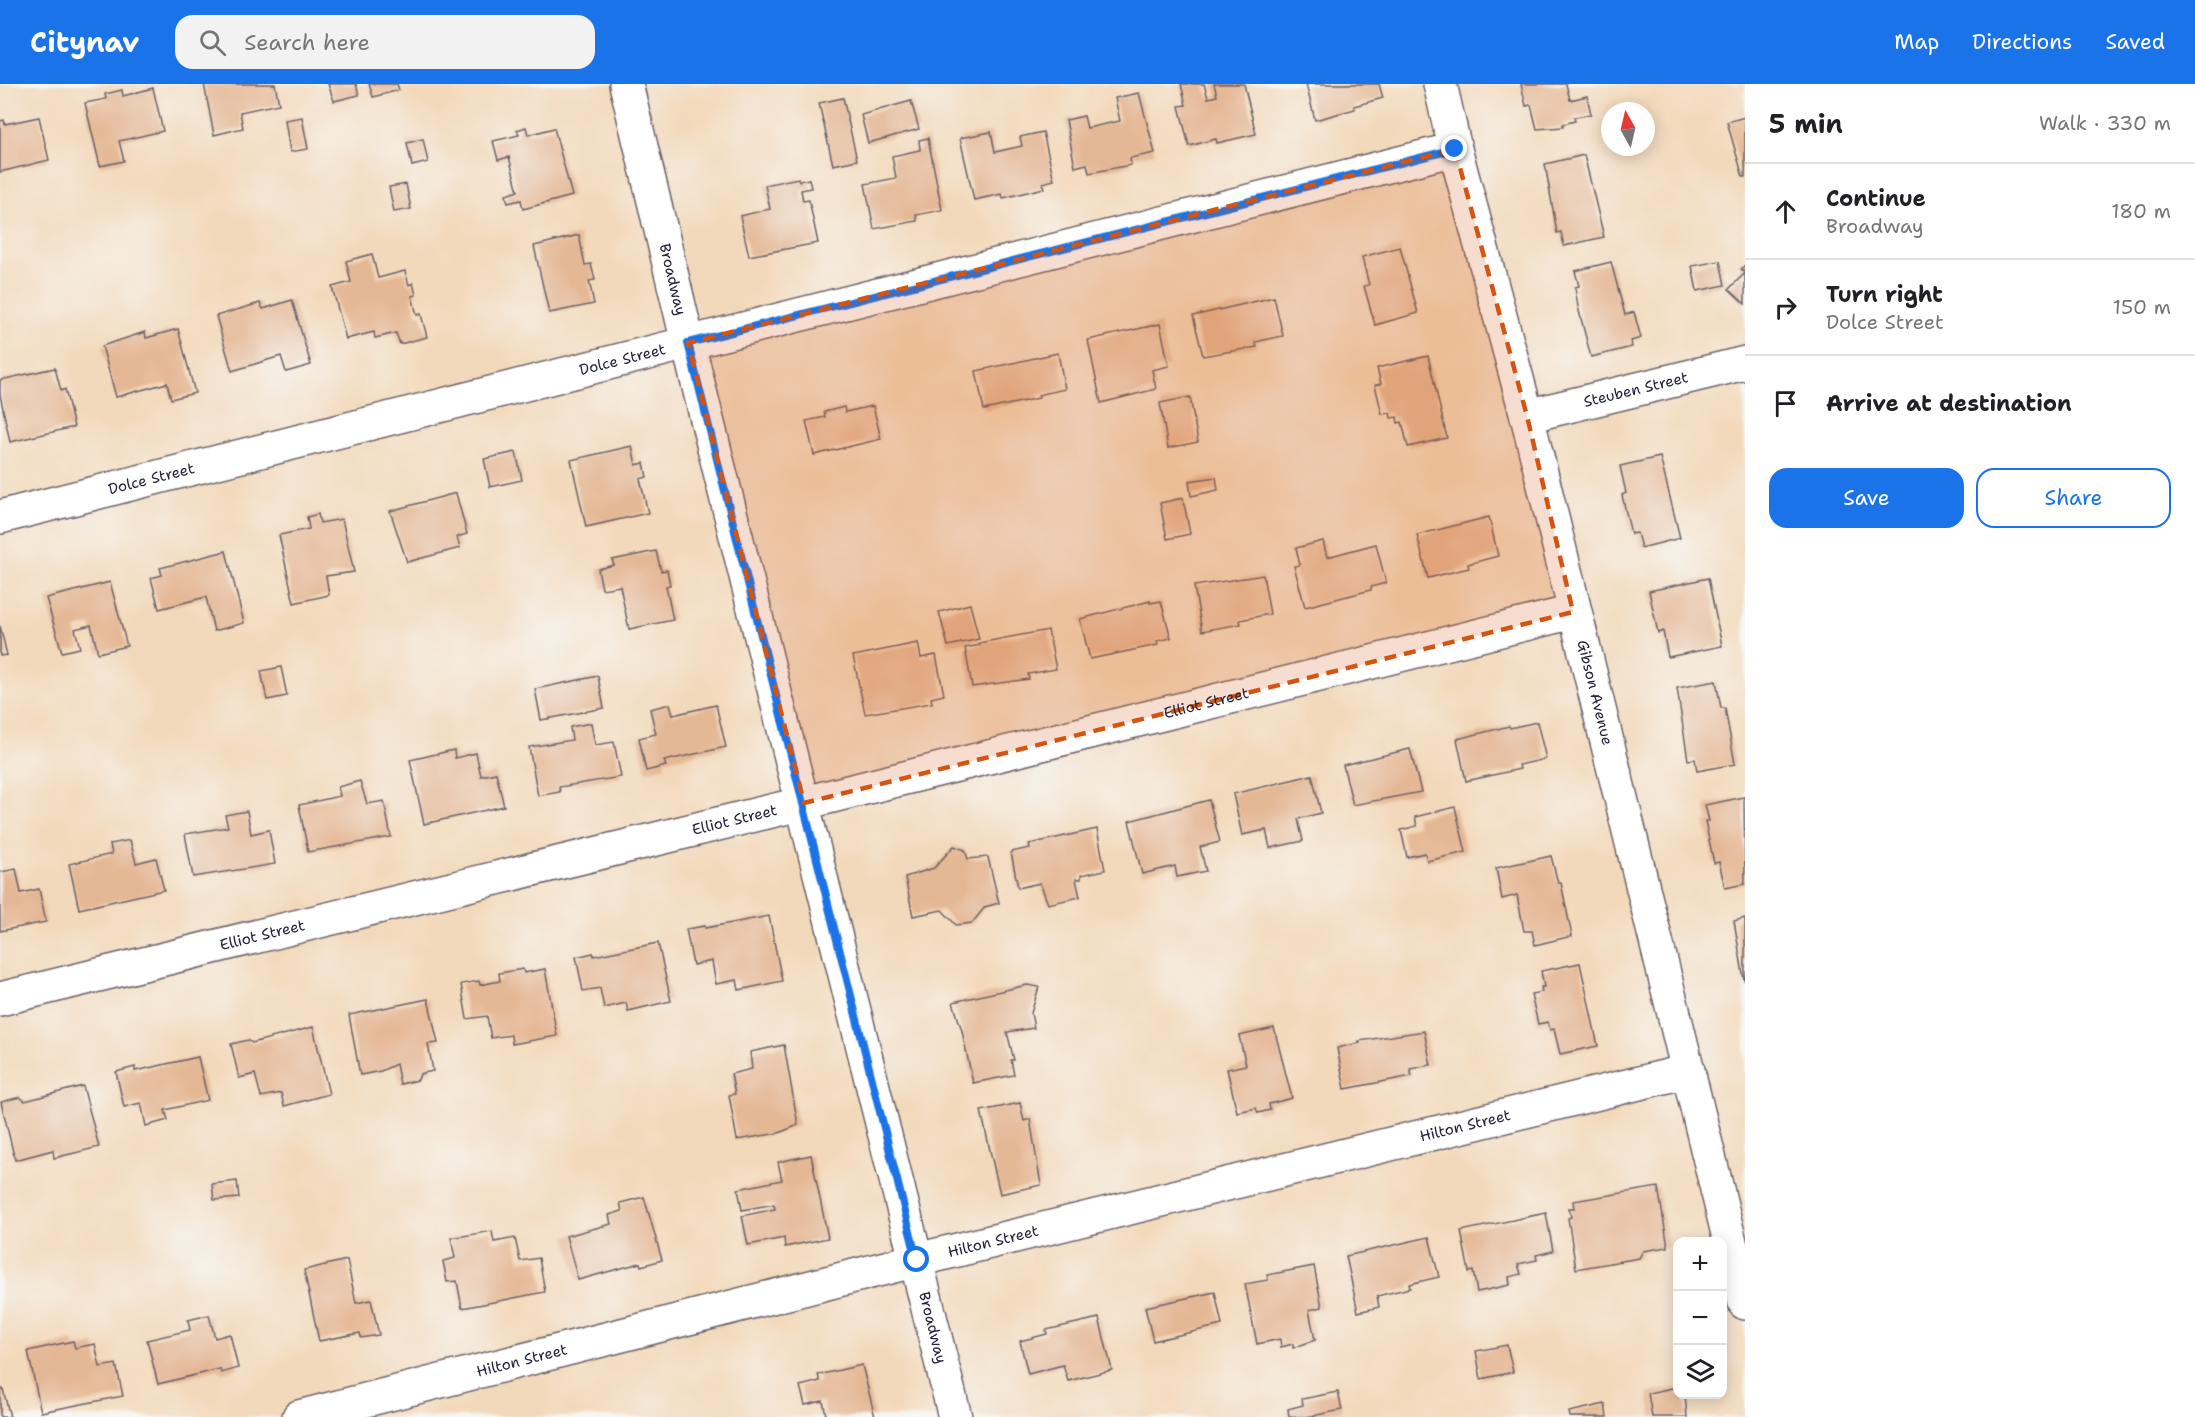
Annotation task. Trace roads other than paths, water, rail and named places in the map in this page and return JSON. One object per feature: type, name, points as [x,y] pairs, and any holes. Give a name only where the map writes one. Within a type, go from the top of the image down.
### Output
[{"type":"street","name":"Broadway","points":[[626,84],[688,343],[955,1417]]},
{"type":"street","name":"Gibson Avenue","points":[[1440,84],[1455,149],[1527,416],[1573,612],[1745,1303]]},
{"type":"street","name":"Dolce Street","points":[[0,517],[1455,149]]},
{"type":"street","name":"Steuben Street","points":[[1527,416],[1745,363]]},
{"type":"street","name":"Elliot Street","points":[[0,999],[1573,612]]},
{"type":"street","name":"Hilton Street","points":[[299,1417],[917,1260],[1688,1071]]}]
